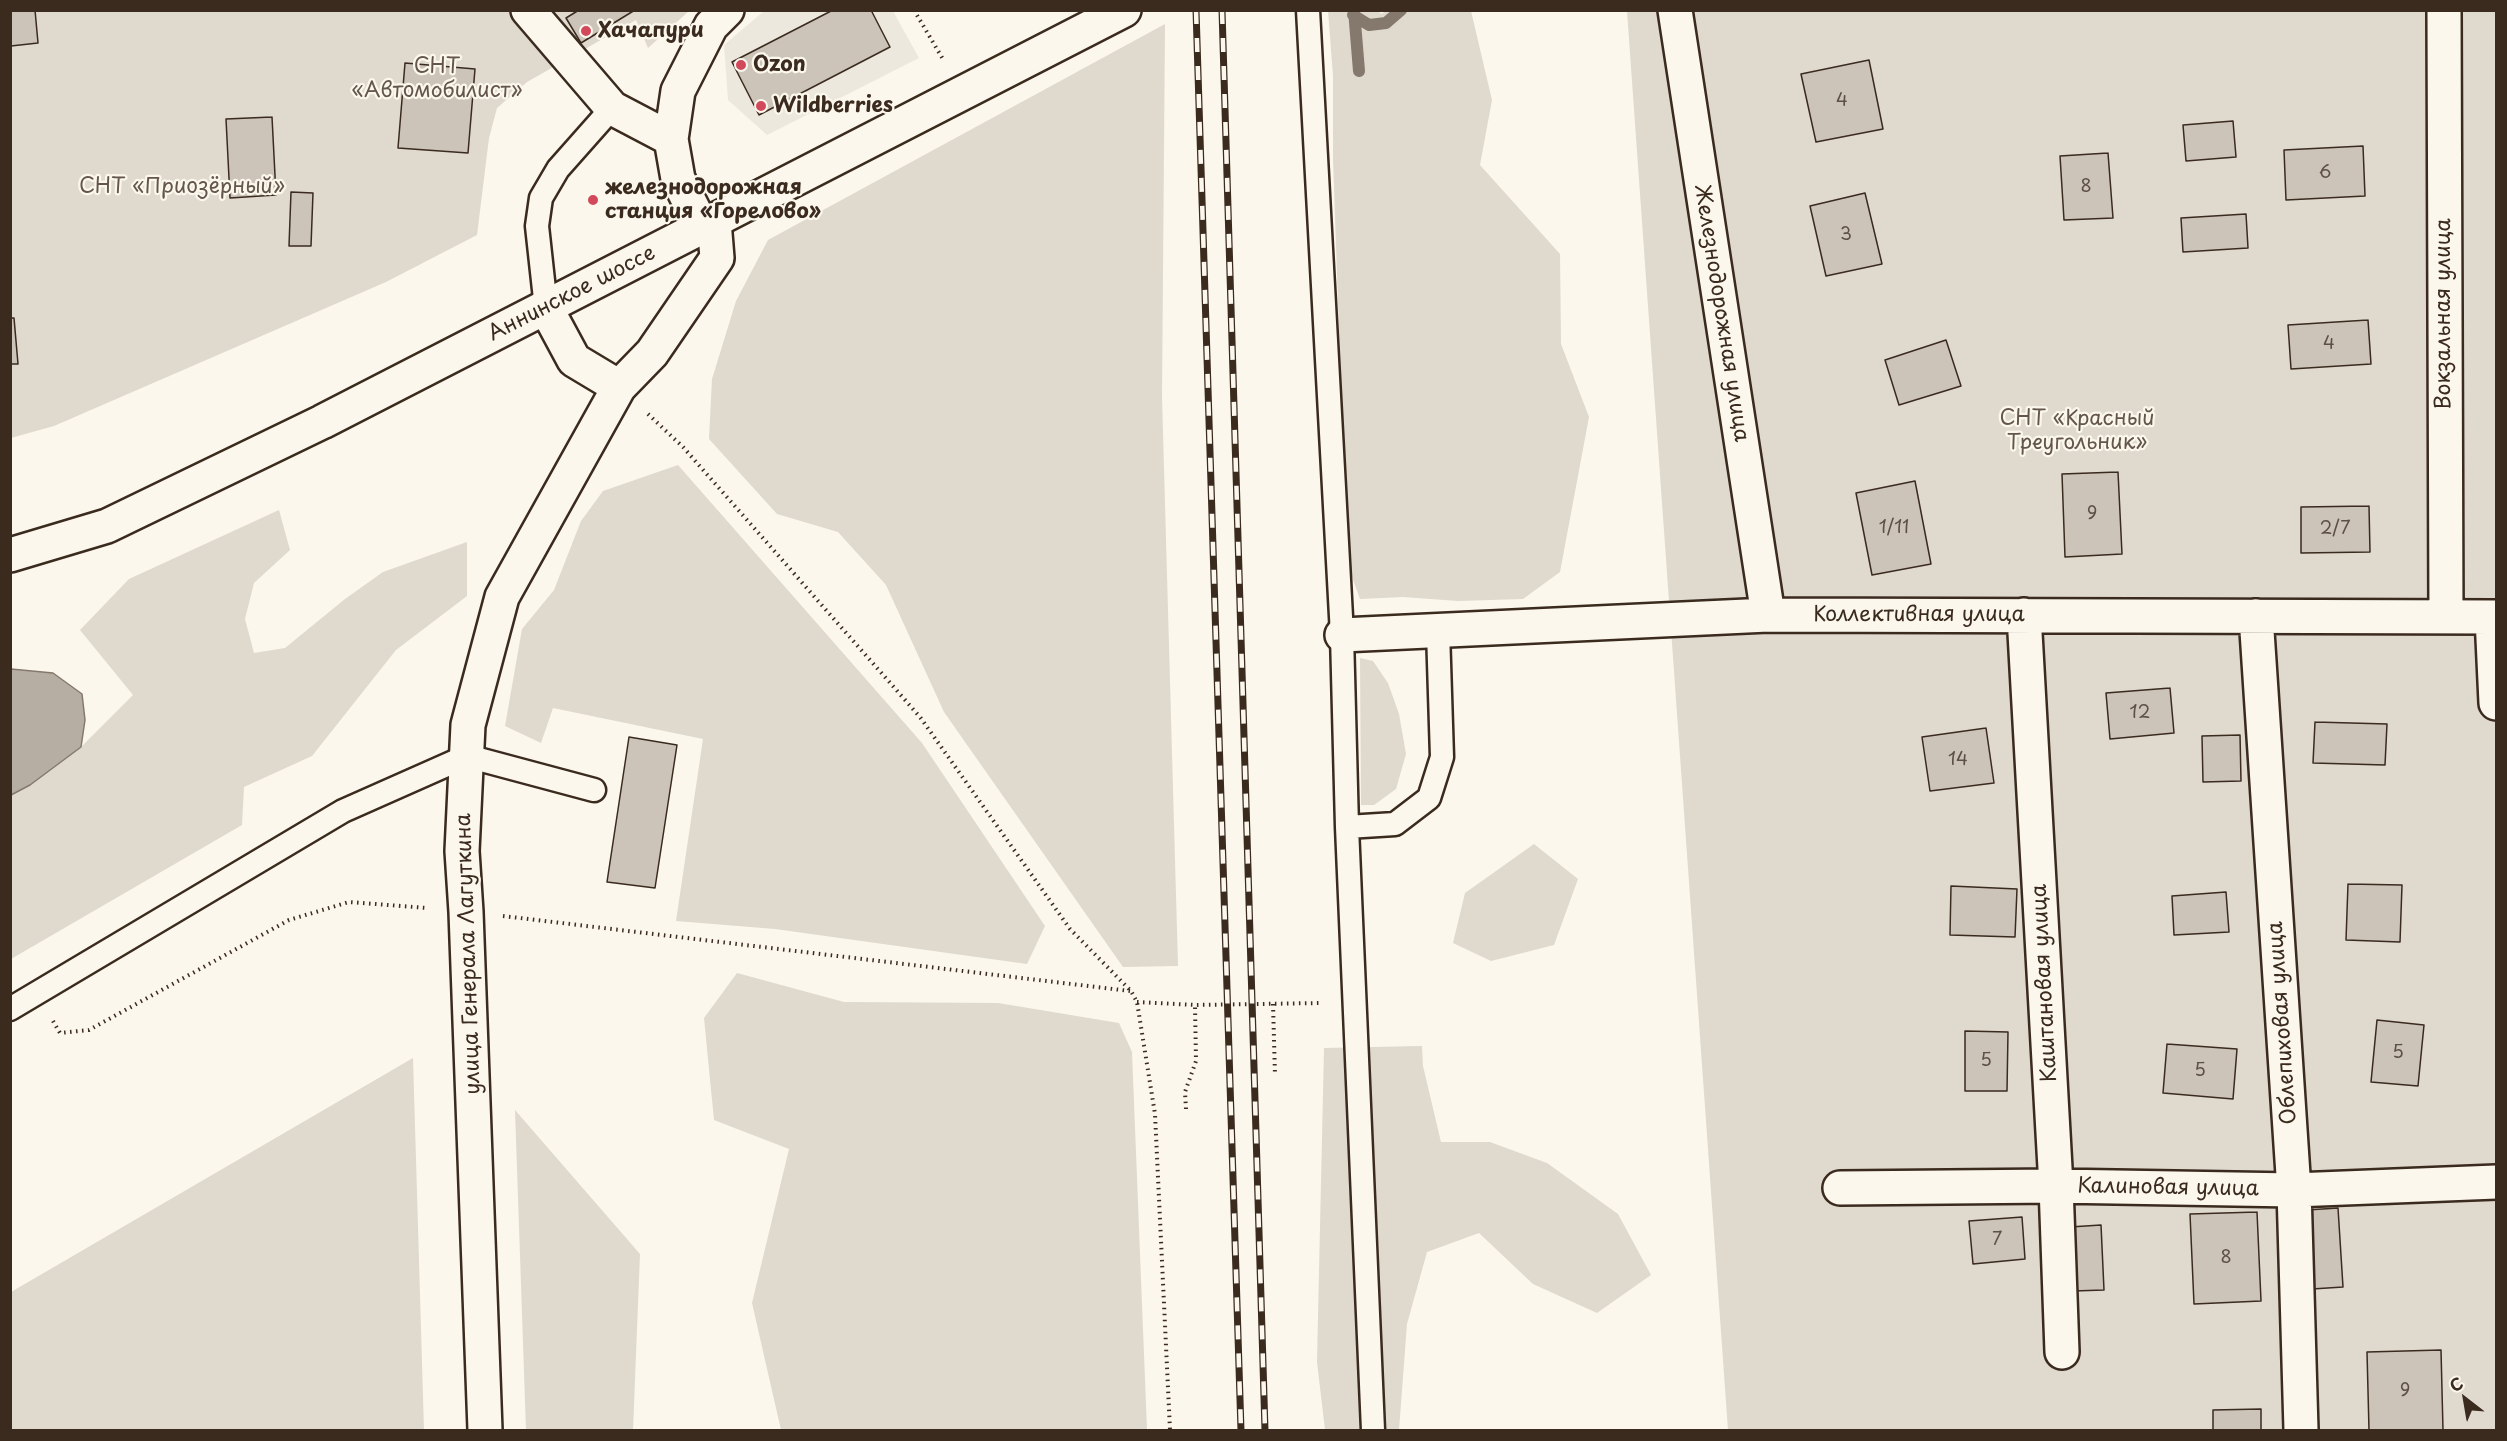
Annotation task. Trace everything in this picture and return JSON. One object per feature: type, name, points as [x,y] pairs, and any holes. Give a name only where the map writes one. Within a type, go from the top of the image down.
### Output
[{"type":"street","points":[[528,10],[612,108],[671,139]]},
{"type":"street","points":[[708,224],[678,179],[671,139],[678,92],[711,26],[727,10]]},
{"type":"street","name":"Аннинское шоссе","points":[[10,555],[107,526],[322,422],[1124,10]]},
{"type":"street","name":"Железнодорожная улица","points":[[1675,10],[1768,615]]},
{"type":"street","name":"Вокзальная улица","points":[[2444,10],[2446,617]]},
{"type":"street","name":"улица Генерала Лагуткина","points":[[485,1431],[462,851],[468,725],[502,597],[620,387],[652,353],[717,258],[708,224]]},
{"type":"street","points":[[546,308],[574,360],[620,387]]},
{"type":"street","name":"Коллективная улица","points":[[1342,635],[1768,615],[2494,617]]},
{"type":"street","name":"Каштановая улица","points":[[2024,615],[2056,1186],[2062,1352]]},
{"type":"street","name":"Облепиховая улица","points":[[2256,616],[2294,1190],[2301,1431]]},
{"type":"street","points":[[2494,617],[2496,703]]},
{"type":"street","name":"Калиновая улица","points":[[1840,1188],[2056,1186],[2294,1190],[2496,1182]]},
{"type":"lane","points":[[1308,10],[1342,635],[1347,827],[1373,1431]]},
{"type":"lane","points":[[546,308],[537,226],[541,198],[558,169],[612,108]]},
{"type":"lane","points":[[1347,827],[1395,824],[1429,798],[1442,757],[1438,631]]},
{"type":"lane","points":[[10,1009],[343,811],[467,756],[594,790]]},
{"type":"path","points":[[914,10],[949,69]]},
{"type":"path","points":[[620,387],[683,447],[920,717],[1070,929],[1131,991],[1137,1002],[1155,1114],[1170,1431]]},
{"type":"path","points":[[37,994],[60,1033],[89,1030],[289,920],[349,902],[466,912],[1131,991]]},
{"type":"path","points":[[1137,1002],[1196,1005],[1322,1003]]},
{"type":"path","points":[[1273,1004],[1275,1075]]},
{"type":"path","points":[[1186,1109],[1185,1092],[1196,1061],[1196,1005]]},
{"type":"shaded area","points":[[764,11],[893,11],[919,58],[767,135],[728,100],[724,45]]},
{"type":"shaded area","points":[[11,669],[53,673],[82,694],[85,720],[81,747],[30,785],[11,795]]},
{"type":"green space","points":[[1386,10],[1471,11],[1492,100],[1480,165],[1560,254],[1561,344],[1589,417],[1560,572],[1523,599],[1458,601],[1403,597],[1360,599],[1347,563],[1333,158],[1333,76],[1328,11],[1377,11],[1382,14]]},
{"type":"green space","name":"СНТ «Приозёрный»","points":[[10,11],[689,11],[648,48],[636,20],[527,82],[497,108],[489,138],[477,235],[386,282],[54,426],[11,438]]},
{"type":"green space","name":"СНТ «Красный Треугольник»","points":[[1627,11],[2496,11],[2496,1430],[1728,1430]]},
{"type":"green space","points":[[1165,24],[1162,397],[1178,966],[1123,967],[944,712],[886,585],[838,532],[777,514],[709,439],[712,379],[736,301],[768,240]]},
{"type":"green space","points":[[678,465],[922,743],[1045,926],[1027,964],[775,929],[676,921],[703,739],[553,708],[541,743],[505,726],[522,629],[554,590],[581,521],[603,491]]},
{"type":"green space","points":[[279,510],[290,550],[254,583],[245,619],[254,653],[285,648],[345,599],[383,572],[467,542],[467,596],[396,650],[312,756],[244,787],[242,825],[11,959],[11,795],[30,785],[81,747],[133,695],[80,630],[129,579]]},
{"type":"green space","points":[[1360,658],[1373,661],[1388,683],[1399,714],[1406,754],[1396,789],[1374,805],[1361,805]]},
{"type":"green space","points":[[1534,844],[1578,879],[1554,945],[1491,961],[1453,943],[1465,893]]},
{"type":"green space","points":[[737,973],[844,1002],[998,1003],[1119,1023],[1132,1052],[1147,1430],[781,1430],[752,1303],[789,1149],[714,1120],[704,1018]]},
{"type":"green space","points":[[1422,1046],[1423,1066],[1441,1142],[1490,1142],[1547,1163],[1618,1214],[1651,1275],[1597,1313],[1533,1284],[1479,1233],[1427,1252],[1407,1324],[1399,1430],[1325,1430],[1317,1362],[1324,1048]]},
{"type":"green space","points":[[413,1058],[424,1430],[11,1430],[11,1292]]},
{"type":"green space","points":[[515,1110],[640,1254],[633,1430],[526,1430]]},
{"type":"building","points":[[10,10],[35,10],[38,43],[11,46]]},
{"type":"building","points":[[579,10],[635,10],[581,43],[566,18]]},
{"type":"building","points":[[833,10],[871,10],[890,47],[759,115],[732,62]]},
{"type":"building","points":[[1869,60],[1883,129],[1816,142],[1801,74]]},
{"type":"building","points":[[405,63],[475,69],[468,153],[398,148]]},
{"type":"building","points":[[272,117],[276,195],[230,198],[226,119]]},
{"type":"building","points":[[2233,121],[2236,157],[2186,161],[2183,125]]},
{"type":"building","points":[[2363,146],[2365,196],[2286,200],[2284,150]]},
{"type":"building","points":[[2108,153],[2113,218],[2064,220],[2060,156]]},
{"type":"building","points":[[291,192],[313,193],[311,246],[289,246]]},
{"type":"building","points":[[1865,193],[1882,264],[1826,276],[1810,206]]},
{"type":"building","points":[[2246,214],[2248,248],[2183,252],[2181,218]]},
{"type":"building","points":[[10,318],[14,318],[18,364],[10,364]]},
{"type":"building","points":[[2368,320],[2371,364],[2291,369],[2288,325]]},
{"type":"building","points":[[1946,340],[1961,386],[1899,405],[1885,360]]},
{"type":"building","points":[[2118,472],[2122,554],[2065,557],[2062,474]]},
{"type":"building","points":[[1915,481],[1931,564],[1872,575],[1856,493]]},
{"type":"building","points":[[2369,506],[2370,552],[2301,553],[2301,507]]},
{"type":"building","points":[[2170,688],[2174,733],[2110,739],[2106,693]]},
{"type":"building","points":[[2315,722],[2387,724],[2385,765],[2313,763]]},
{"type":"building","points":[[1986,728],[1994,783],[1930,791],[1922,737]]},
{"type":"building","points":[[2240,735],[2241,781],[2203,782],[2202,736]]},
{"type":"building","points":[[629,737],[677,745],[655,888],[607,882]]},
{"type":"building","points":[[2348,884],[2402,885],[2400,942],[2346,940]]},
{"type":"building","points":[[1951,886],[2017,889],[2015,937],[1950,935]]},
{"type":"building","points":[[2226,892],[2229,932],[2174,935],[2172,896]]},
{"type":"building","points":[[2377,1020],[2424,1025],[2418,1086],[2371,1082]]},
{"type":"building","points":[[1965,1031],[2008,1032],[2007,1091],[1965,1091]]},
{"type":"building","points":[[2167,1044],[2237,1049],[2233,1099],[2163,1093]]},
{"type":"building","points":[[2338,1208],[2343,1287],[2312,1289],[2307,1210]]},
{"type":"building","points":[[2257,1212],[2261,1301],[2194,1304],[2190,1214]]},
{"type":"building","points":[[2022,1217],[2025,1259],[1973,1264],[1969,1221]]},
{"type":"building","points":[[2101,1225],[2104,1290],[2073,1291],[2070,1227]]},
{"type":"building","points":[[2441,1350],[2443,1430],[2369,1430],[2367,1352]]},
{"type":"building","points":[[2261,1409],[2261,1430],[2213,1430],[2213,1410]]},
{"type":"waterway","points":[[1354,10],[1359,71]]},
{"type":"waterway","points":[[1353,15],[1369,25],[1386,23],[1401,10]]},
{"type":"railway","points":[[1196,10],[1241,1430]]},
{"type":"railway","points":[[1222,10],[1265,1430]]},
{"type":"place","name":"Хачапури","points":[[586,31]]},
{"type":"place","name":"Ozon","points":[[741,65]]},
{"type":"place","name":"Wildberries","points":[[761,106]]},
{"type":"place","name":"железнодорожная станция «Горелово»","points":[[593,200]]},
{"type":"park label","name":"СНТ «Автомобилист»","points":[[437,79]]}]
